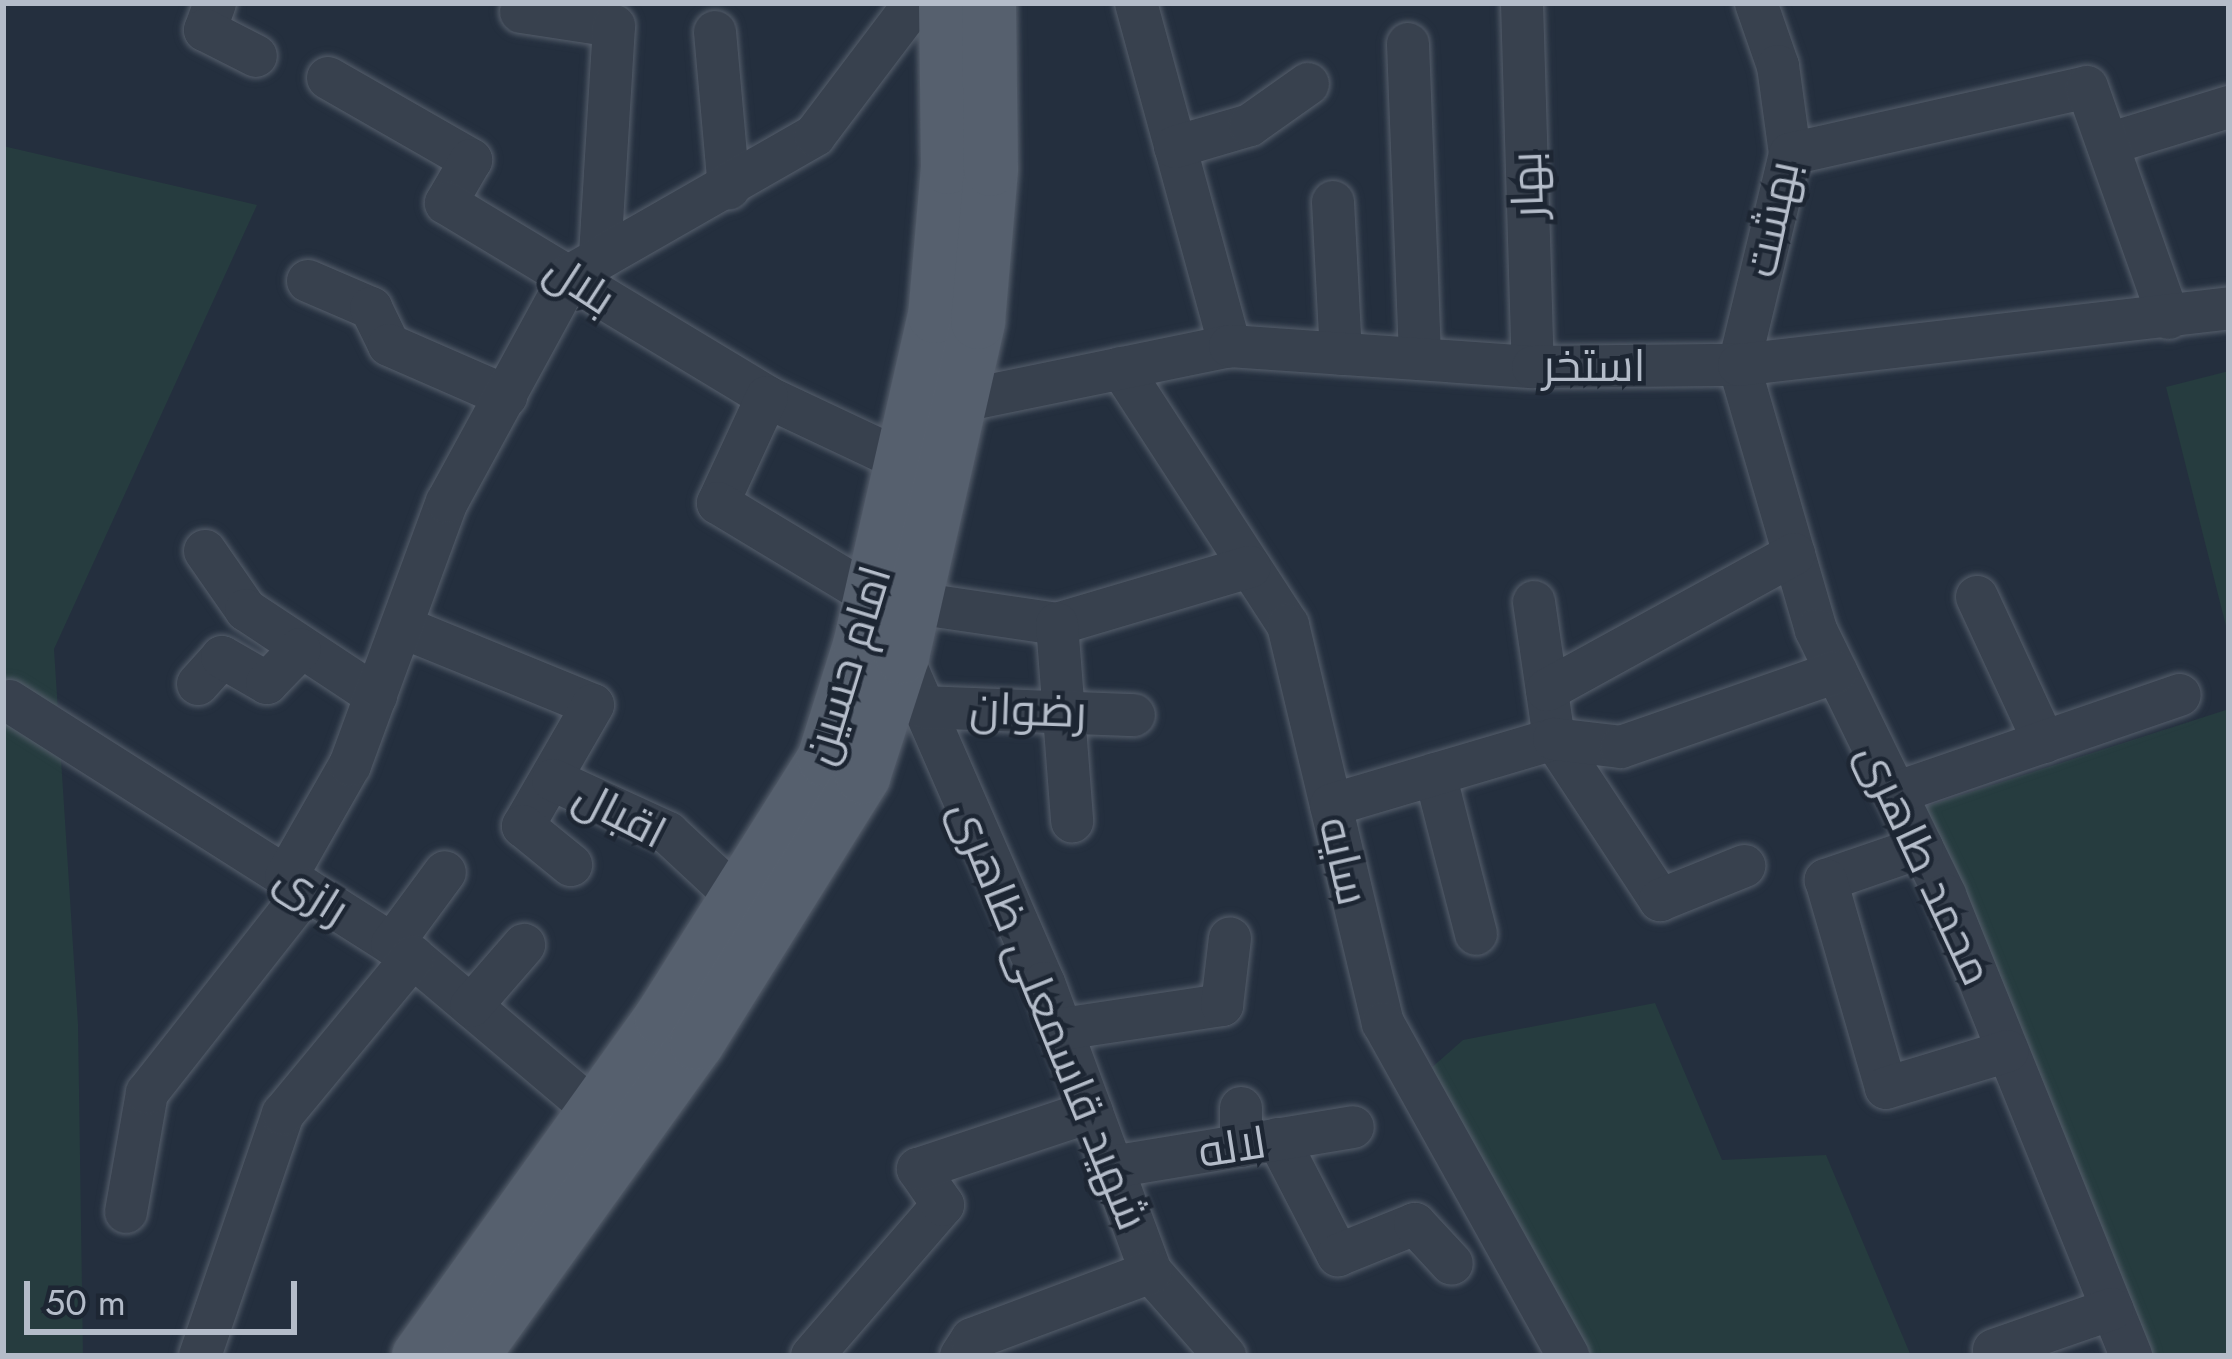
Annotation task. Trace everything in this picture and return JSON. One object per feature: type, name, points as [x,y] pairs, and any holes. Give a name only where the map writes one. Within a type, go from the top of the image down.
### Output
[{"type":"main road","name":"امام حسین","points":[[472,1356],[800,884],[863,777],[887,625],[905,463],[935,316],[945,209],[946,3]]},
{"type":"main road","name":"امام حسین","points":[[419,1356],[595,1111],[739,899],[824,759],[887,625],[962,401],[978,322],[991,169],[989,3]]},
{"type":"street","points":[[215,3],[205,30],[256,56]]},
{"type":"street","points":[[586,266],[729,188],[814,135],[915,3]]},
{"type":"street","points":[[1136,3],[1230,346]]},
{"type":"street","name":"بهار","points":[[1522,3],[1532,368]]},
{"type":"street","name":"بهشت","points":[[1739,365],[1790,154],[1778,66],[1756,3]]},
{"type":"street","points":[[126,1212],[147,1093],[296,883],[350,765],[447,502],[586,266],[614,26],[521,12]]},
{"type":"street","points":[[715,32],[729,188]]},
{"type":"street","points":[[1408,44],[1420,359]]},
{"type":"street","name":"بلال","points":[[328,78],[471,160],[446,203],[586,266],[766,397],[905,463]]},
{"type":"street","points":[[1175,148],[1250,125],[1308,84]]},
{"type":"street","points":[[1790,154],[2087,87],[2111,142],[2169,318]]},
{"type":"street","points":[[2111,142],[2229,106]]},
{"type":"street","points":[[1333,202],[1341,354]]},
{"type":"street","points":[[308,281],[371,308],[389,345],[506,396]]},
{"type":"street","name":"استخر","points":[[962,401],[1230,346],[1532,368],[1739,365],[2229,308]]},
{"type":"street","name":"محمد طاهری","points":[[1739,365],[1794,554],[1836,672],[1922,847],[2132,1356]]},
{"type":"street","name":"سایه","points":[[1121,368],[1288,626],[1383,1024],[1568,1356]]},
{"type":"street","points":[[766,397],[718,503],[887,625],[1057,624],[1250,567]]},
{"type":"street","points":[[206,551],[246,610],[376,696]]},
{"type":"street","points":[[1547,690],[1794,554]]},
{"type":"street","points":[[1977,597],[2044,742]]},
{"type":"street","points":[[1534,602],[1554,739],[1660,900],[1744,866]]},
{"type":"street","points":[[1057,624],[1072,821]]},
{"type":"street","name":"شهید قاسمعلی ظاهری","points":[[887,625],[1062,1029],[1151,1272],[1225,1356]]},
{"type":"street","points":[[402,627],[571,674],[593,705],[523,826],[571,865]]},
{"type":"street","points":[[198,685],[222,658],[267,683],[300,649]]},
{"type":"street","points":[[1330,805],[1554,739],[1621,747],[1836,672]]},
{"type":"street","points":[[1895,793],[2180,695]]},
{"type":"street","name":"رازی","points":[[9,701],[403,950],[595,1111]]},
{"type":"street","name":"رضوان","points":[[923,707],[1134,715]]},
{"type":"street","points":[[1435,774],[1476,934]]},
{"type":"street","name":"اقبال","points":[[553,780],[668,833],[739,899]]},
{"type":"street","points":[[1922,847],[1826,880],[1886,1088],[2008,1051]]},
{"type":"street","points":[[215,1351],[283,1114],[403,950],[445,872]]},
{"type":"street","points":[[1062,1029],[1222,1005],[1230,938]]},
{"type":"street","points":[[471,1006],[524,945]]},
{"type":"street","points":[[812,1356],[944,1205],[918,1169],[1092,1111]]},
{"type":"street","name":"لاله","points":[[1112,1166],[1253,1131],[1353,1127]]},
{"type":"street","points":[[1253,1131],[1338,1255],[1415,1224],[1452,1264]]},
{"type":"street","points":[[961,1356],[972,1339],[1151,1272]]},
{"type":"street","points":[[1994,1350],[2112,1309]]},
{"type":"green space","points":[[3,146],[257,205],[54,649],[78,1024],[83,1356],[3,1356]]},
{"type":"green space","points":[[2229,371],[2229,638],[2166,387]]},
{"type":"green space","points":[[2229,709],[2229,1356],[2151,1356],[1924,807]]},
{"type":"green space","points":[[1655,1003],[1722,1160],[1826,1155],[1911,1356],[1553,1356],[1404,1092],[1463,1040]]}]
